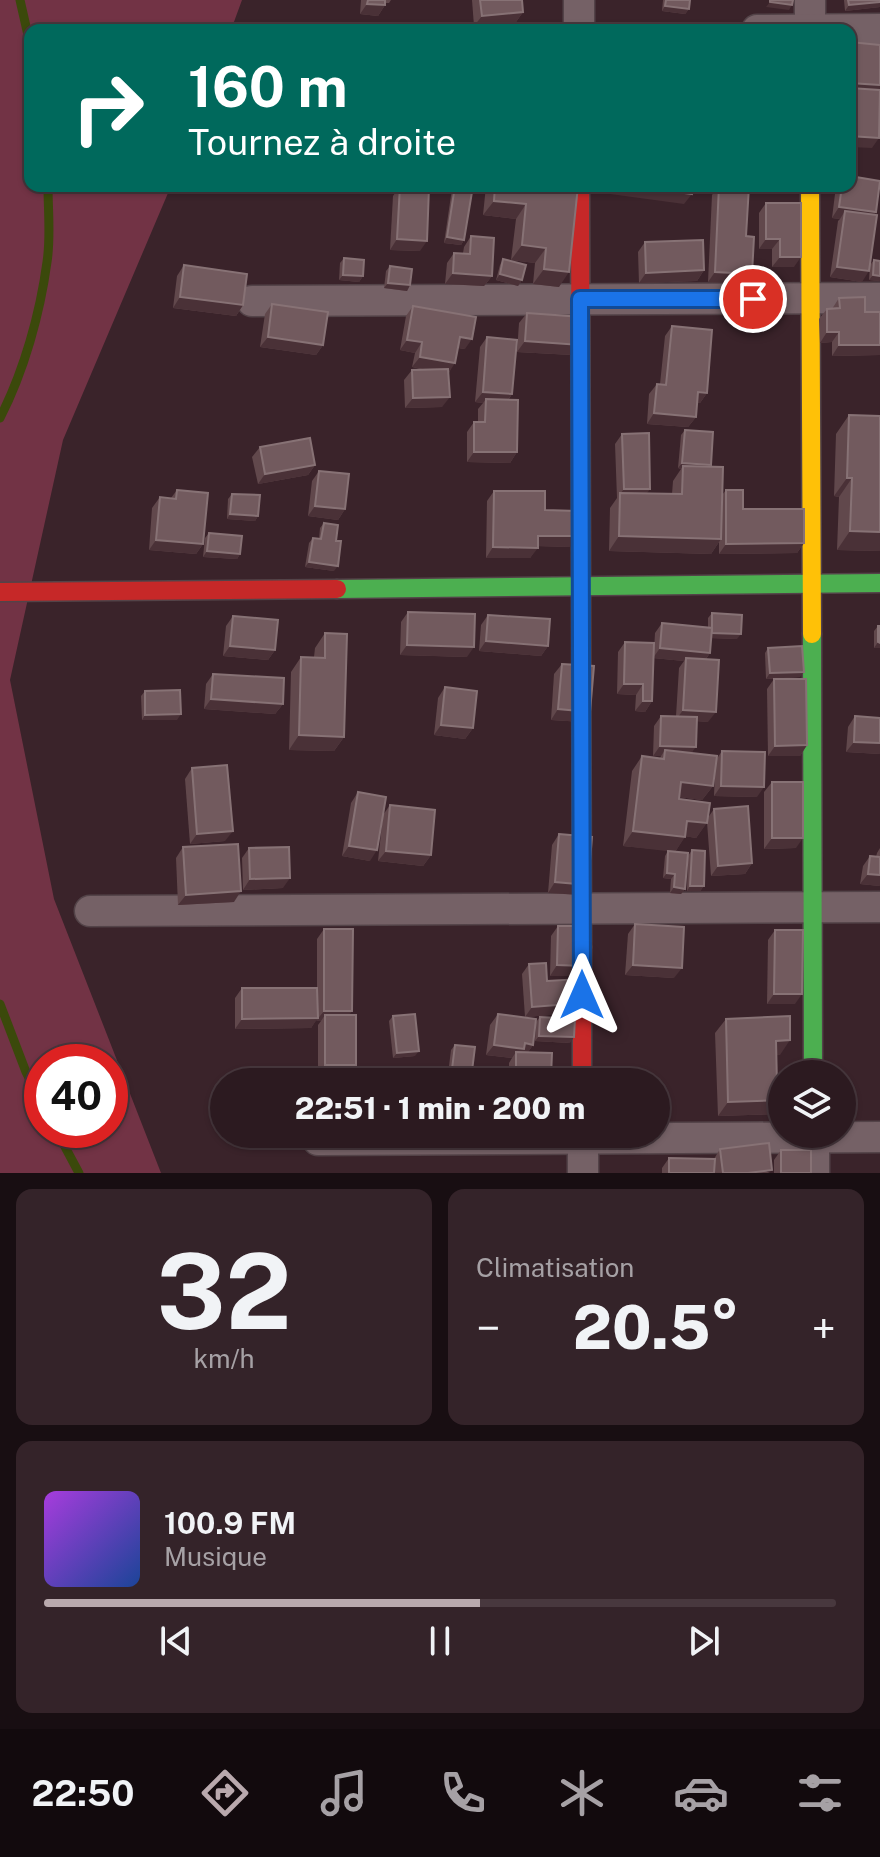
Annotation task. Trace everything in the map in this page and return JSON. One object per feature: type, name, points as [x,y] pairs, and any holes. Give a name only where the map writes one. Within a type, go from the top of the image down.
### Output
[{"type":"street","points":[[579,0],[579,24]]},
{"type":"street","points":[[810,0],[810,24]]},
{"type":"street","points":[[856,29],[880,29]]},
{"type":"street","points":[[580,192],[582,1068]]},
{"type":"street","points":[[810,192],[813,1060]]},
{"type":"street","points":[[252,301],[880,298]]},
{"type":"street","points":[[0,592],[880,583]]},
{"type":"street","points":[[90,911],[880,907]]},
{"type":"street","points":[[670,1136],[768,1136]]},
{"type":"street","points":[[856,1137],[880,1137]]},
{"type":"street","points":[[583,1148],[583,1173]]},
{"type":"street","points":[[814,1148],[814,1173]]},
{"type":"shaded area","points":[[0,0],[242,0],[233,24],[24,24],[24,192],[168,192],[63,440],[10,680],[54,899],[111,1044],[24,1044],[24,1148],[128,1148],[128,1088],[161,1173],[0,1173]]},
{"type":"building","points":[[368,0],[385,0],[385,5],[367,4]]},
{"type":"building","points":[[480,0],[522,0],[523,12],[482,16]]},
{"type":"building","points":[[666,0],[690,0],[689,9],[665,6]]},
{"type":"building","points":[[770,0],[793,0],[792,5]]},
{"type":"building","points":[[848,0],[880,0],[880,2],[849,5]]},
{"type":"building","points":[[856,43],[880,45],[880,85],[856,83]]},
{"type":"building","points":[[856,88],[880,90],[879,138],[856,136]]},
{"type":"building","points":[[856,177],[880,181],[876,212],[839,207],[841,192],[856,192]]},
{"type":"building","points":[[400,192],[429,192],[427,241],[397,239]]},
{"type":"building","points":[[454,192],[472,192],[464,240],[447,237]]},
{"type":"building","points":[[495,192],[577,192],[569,272],[544,269],[546,248],[522,245],[526,204],[494,201]]},
{"type":"building","points":[[719,192],[749,192],[746,236],[754,237],[752,274],[715,272]]},
{"type":"building","points":[[766,203],[801,203],[801,257],[780,257],[780,239],[766,239]]},
{"type":"building","points":[[845,211],[877,215],[869,271],[837,267]]},
{"type":"building","points":[[471,236],[494,238],[492,276],[453,273],[454,253],[470,254]]},
{"type":"building","points":[[703,240],[704,270],[646,273],[645,242]]},
{"type":"building","points":[[344,258],[364,260],[363,276],[343,275]]},
{"type":"building","points":[[503,259],[526,265],[522,280],[500,274]]},
{"type":"building","points":[[874,260],[880,261],[880,276],[873,275]]},
{"type":"building","points":[[184,265],[247,274],[243,305],[180,297]]},
{"type":"building","points":[[390,266],[412,269],[410,285],[388,283]]},
{"type":"building","points":[[865,297],[865,312],[880,312],[880,345],[839,345],[839,332],[827,332],[827,309],[840,308],[839,298]]},
{"type":"building","points":[[272,304],[328,312],[323,345],[268,337]]},
{"type":"building","points":[[413,306],[476,317],[472,339],[460,337],[455,363],[420,357],[422,342],[407,340]]},
{"type":"building","points":[[527,313],[582,317],[580,345],[525,341]]},
{"type":"building","points":[[672,326],[712,330],[707,393],[698,392],[696,417],[654,413],[657,384],[666,385]]},
{"type":"building","points":[[487,337],[517,340],[512,394],[483,392]]},
{"type":"building","points":[[448,369],[450,397],[413,398],[412,370]]},
{"type":"building","points":[[486,399],[518,400],[517,452],[474,452],[474,422],[485,422]]},
{"type":"building","points":[[849,415],[880,416],[880,532],[850,531],[852,478],[847,478]]},
{"type":"building","points":[[685,430],[713,432],[711,465],[682,463]]},
{"type":"building","points":[[649,433],[650,489],[624,489],[622,434]]},
{"type":"building","points":[[310,438],[315,465],[265,474],[260,447]]},
{"type":"building","points":[[683,466],[723,467],[721,539],[619,536],[620,493],[682,494]]},
{"type":"building","points":[[319,471],[349,474],[345,509],[315,506]]},
{"type":"building","points":[[177,490],[208,493],[203,544],[156,540],[160,497],[176,499]]},
{"type":"building","points":[[726,490],[743,490],[743,509],[804,509],[804,543],[726,544]]},
{"type":"building","points":[[494,491],[545,491],[545,510],[577,511],[577,536],[538,536],[538,548],[493,547]]},
{"type":"building","points":[[232,494],[260,495],[258,516],[230,514]]},
{"type":"building","points":[[324,523],[338,525],[336,541],[341,541],[338,566],[309,562],[313,538],[321,539]]},
{"type":"building","points":[[209,533],[242,536],[240,554],[207,551]]},
{"type":"building","points":[[408,612],[475,614],[474,647],[407,645]]},
{"type":"building","points":[[712,613],[742,615],[741,634],[712,633]]},
{"type":"building","points":[[488,615],[550,619],[548,646],[486,641]]},
{"type":"building","points":[[233,616],[278,620],[275,650],[230,646]]},
{"type":"building","points":[[662,623],[712,628],[710,653],[660,648]]},
{"type":"building","points":[[325,633],[347,634],[344,737],[299,735],[301,657],[325,658]]},
{"type":"building","points":[[625,642],[654,643],[652,701],[643,701],[643,684],[624,684]]},
{"type":"building","points":[[802,646],[804,672],[770,673],[768,648]]},
{"type":"building","points":[[686,658],[719,660],[716,712],[683,710]]},
{"type":"building","points":[[562,664],[594,666],[590,712],[558,709]]},
{"type":"building","points":[[213,674],[284,678],[283,704],[211,699]]},
{"type":"building","points":[[774,679],[806,679],[807,745],[775,746]]},
{"type":"building","points":[[445,687],[477,691],[473,728],[441,725]]},
{"type":"building","points":[[180,690],[181,714],[145,715],[145,691]]},
{"type":"building","points":[[661,716],[697,717],[696,747],[660,746]]},
{"type":"building","points":[[855,716],[880,718],[880,743],[854,742]]},
{"type":"building","points":[[665,750],[717,756],[713,786],[681,782],[679,799],[710,803],[707,823],[687,821],[685,837],[633,831],[642,756],[664,759]]},
{"type":"building","points":[[722,751],[765,752],[764,787],[721,786]]},
{"type":"building","points":[[227,765],[233,831],[197,834],[192,768]]},
{"type":"building","points":[[772,782],[803,782],[803,838],[772,838]]},
{"type":"building","points":[[358,792],[386,797],[377,850],[349,846]]},
{"type":"building","points":[[390,805],[435,810],[431,855],[386,851]]},
{"type":"building","points":[[748,806],[752,863],[718,866],[714,809]]},
{"type":"building","points":[[559,834],[592,837],[588,885],[555,882]]},
{"type":"building","points":[[238,844],[241,891],[186,895],[183,847]]},
{"type":"building","points":[[289,847],[290,878],[250,879],[249,848]]},
{"type":"building","points":[[692,850],[705,851],[704,886],[690,886]]},
{"type":"building","points":[[668,851],[688,853],[685,889],[674,887],[675,874],[667,873]]},
{"type":"building","points":[[870,856],[880,857],[880,875],[868,874]]},
{"type":"building","points":[[635,924],[684,927],[682,968],[633,965]]},
{"type":"building","points":[[558,926],[584,926],[583,966],[557,965]]},
{"type":"building","points":[[324,929],[353,929],[352,1011],[324,1011]]},
{"type":"building","points":[[775,930],[803,930],[802,994],[774,994]]},
{"type":"building","points":[[546,963],[547,981],[581,979],[583,1003],[532,1007],[529,964]]},
{"type":"building","points":[[242,988],[317,988],[318,1018],[242,1019]]},
{"type":"building","points":[[415,1014],[419,1051],[397,1053],[393,1016]]},
{"type":"building","points":[[498,1014],[536,1019],[533,1045],[525,1043],[524,1049],[494,1045]]},
{"type":"building","points":[[325,1015],[356,1015],[356,1065],[325,1065]]},
{"type":"building","points":[[790,1016],[790,1040],[776,1041],[776,1060],[768,1060],[768,1101],[728,1102],[726,1019]]},
{"type":"building","points":[[540,1017],[575,1019],[574,1037],[539,1036]]},
{"type":"building","points":[[455,1045],[475,1047],[472,1068],[452,1068]]},
{"type":"building","points":[[516,1052],[552,1053],[551,1068],[516,1068]]},
{"type":"building","points":[[768,1143],[772,1170],[723,1173],[720,1149]]},
{"type":"building","points":[[781,1150],[811,1150],[811,1173],[781,1173]]},
{"type":"building","points":[[669,1158],[715,1159],[714,1173],[669,1173]]},
{"type":"waterway","points":[[20,0],[25,24]]},
{"type":"waterway","points":[[0,418],[24,362],[40,302],[49,243],[48,192]]},
{"type":"waterway","points":[[0,1004],[24,1067]]},
{"type":"waterway","points":[[66,1148],[79,1173]]},
{"type":"traffic: fast","points":[[581,580],[582,947]]},
{"type":"traffic: fast","points":[[337,589],[880,583]]},
{"type":"traffic: fast","points":[[812,634],[813,1060]]},
{"type":"traffic: slow","points":[[810,192],[812,634]]},
{"type":"traffic: jam","points":[[580,192],[581,580]]},
{"type":"traffic: jam","points":[[0,592],[337,589]]},
{"type":"traffic: jam","points":[[582,947],[582,1068]]},
{"type":"route","points":[[582,995],[580,299],[753,299]]}]
